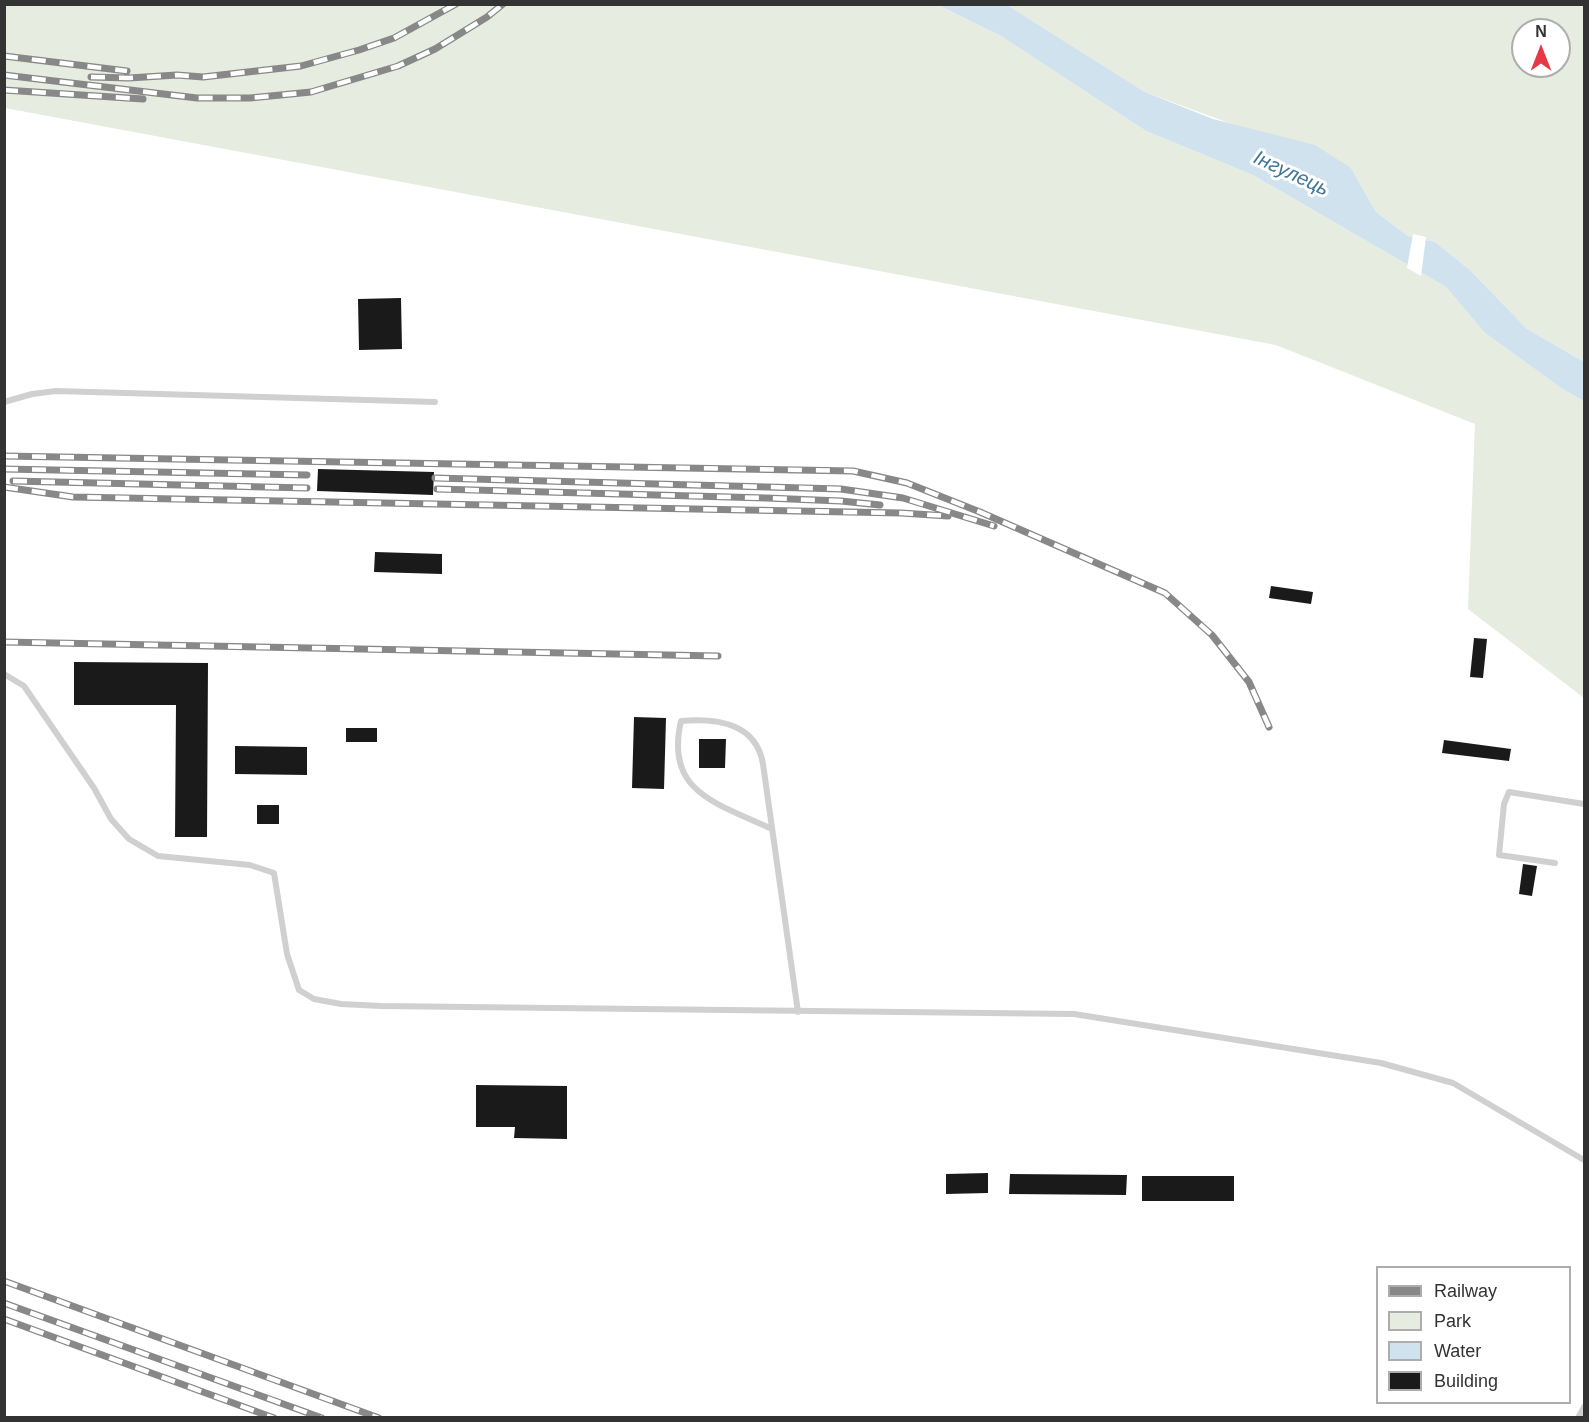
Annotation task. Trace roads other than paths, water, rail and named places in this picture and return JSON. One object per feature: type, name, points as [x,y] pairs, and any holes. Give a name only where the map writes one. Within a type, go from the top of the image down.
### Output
[{"type":"lane","points":[[4,402],[32,394],[56,391],[435,402]]},
{"type":"lane","points":[[4,674],[24,686],[94,788],[111,819],[129,839],[158,856],[250,865],[274,873],[286,954],[299,990],[314,999],[341,1004],[381,1006],[1074,1014],[1381,1063],[1453,1083],[1584,1160]]},
{"type":"lane","points":[[772,829],[704,796],[692,786],[682,773],[678,754],[681,722],[697,720],[717,722],[745,731],[761,751],[798,1012]]},
{"type":"lane","points":[[1555,863],[1499,855],[1504,804],[1509,792],[1584,804]]},
{"type":"lane","points":[[1578,1418],[1584,1407]]},
{"type":"water","name":"Інгулець","points":[[938,5],[1007,5],[1145,92],[1213,119],[1315,145],[1351,168],[1376,212],[1408,236],[1435,242],[1470,270],[1527,329],[1584,362],[1584,401],[1564,390],[1485,333],[1446,287],[1253,175],[1146,131],[1001,36]]},
{"type":"railway","points":[[91,77],[129,78],[177,75],[203,77],[301,66],[394,38],[456,4]]},
{"type":"railway","points":[[4,75],[197,98],[250,98],[311,92],[398,66],[435,49],[487,17],[503,4]]},
{"type":"railway","points":[[4,56],[127,71]]},
{"type":"railway","points":[[4,90],[143,99]]},
{"type":"railway","points":[[4,456],[853,471],[907,483],[980,512],[1165,593],[1212,635],[1249,682],[1269,727]]},
{"type":"railway","points":[[4,469],[307,475]]},
{"type":"railway","points":[[435,478],[841,489],[903,498],[994,526]]},
{"type":"railway","points":[[13,481],[307,488]]},
{"type":"railway","points":[[4,487],[73,497],[901,513],[948,516]]},
{"type":"railway","points":[[437,489],[766,498],[880,505]]},
{"type":"railway","points":[[4,642],[718,656]]},
{"type":"railway","points":[[4,1281],[379,1418]]},
{"type":"railway","points":[[4,1303],[322,1418]]},
{"type":"railway","points":[[4,1319],[274,1418]]}]
